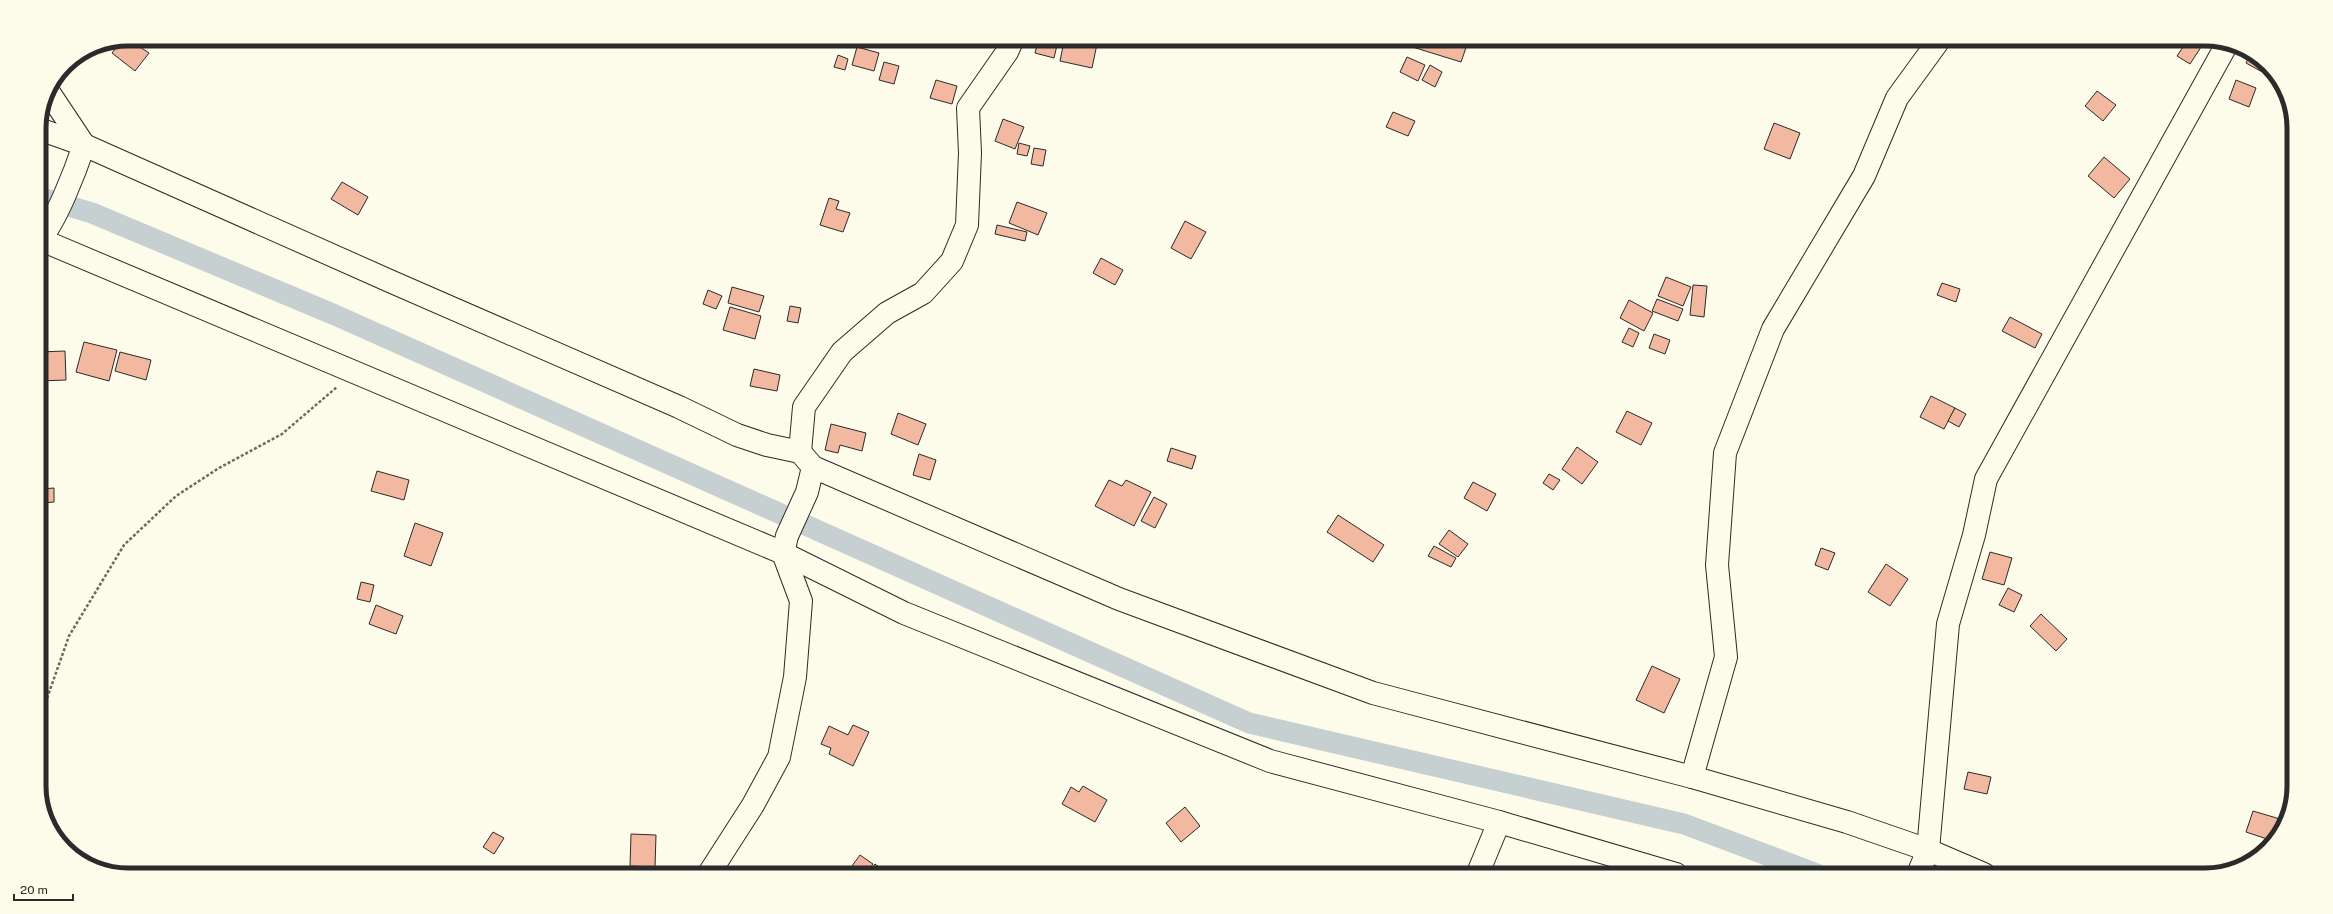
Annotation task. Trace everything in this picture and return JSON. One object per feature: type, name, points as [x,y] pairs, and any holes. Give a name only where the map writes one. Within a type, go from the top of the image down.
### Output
[{"type":"street","points":[[713,868],[753,805],[779,757],[795,677],[801,601],[783,553],[787,536],[807,492],[804,406],[842,352],[887,313],[923,293],[952,261],[967,226],[970,153],[968,108],[1008,52],[1010,46]]},
{"type":"street","points":[[1692,777],[1726,657],[1717,565],[1725,454],[1773,329],[1864,176],[1897,98],[1935,46]]},
{"type":"street","points":[[1920,868],[1928,850],[1948,624],[1974,535],[1986,479],[2224,49]]},
{"type":"street","points":[[52,98],[81,154]]},
{"type":"street","points":[[46,133],[81,154],[392,282],[679,407],[737,435],[806,459],[1119,599],[1373,693],[1692,777],[1846,822],[1928,850],[1970,868]]},
{"type":"street","points":[[46,230],[53,219],[81,154]]},
{"type":"street","points":[[46,243],[783,553],[904,613],[1270,761],[1499,822],[1656,868]]},
{"type":"street","points":[[1480,868],[1499,822]]},
{"type":"path","points":[[46,701],[69,636],[124,545],[176,496],[219,468],[282,434],[356,372]]},
{"type":"building","points":[[138,46],[149,53],[135,71],[112,53],[117,47]]},
{"type":"building","points":[[1037,46],[1057,46],[1054,58],[1035,53]]},
{"type":"building","points":[[1063,46],[1097,46],[1092,68],[1060,61]]},
{"type":"building","points":[[1409,46],[1467,46],[1461,62]]},
{"type":"building","points":[[2184,46],[2202,46],[2190,64],[2177,56]]},
{"type":"building","points":[[857,47],[879,53],[874,71],[852,65]]},
{"type":"building","points":[[838,55],[848,59],[845,70],[834,67]]},
{"type":"building","points":[[1407,57],[1425,65],[1418,81],[1400,72]]},
{"type":"building","points":[[2248,59],[2265,72],[2264,73],[2246,63]]},
{"type":"building","points":[[884,62],[899,66],[894,84],[879,80]]},
{"type":"building","points":[[1430,65],[1442,72],[1435,87],[1422,80]]},
{"type":"building","points":[[936,80],[957,86],[952,104],[930,98]]},
{"type":"building","points":[[2236,80],[2256,88],[2249,107],[2229,99]]},
{"type":"building","points":[[2097,91],[2116,105],[2103,121],[2085,106]]},
{"type":"building","points":[[1393,112],[1415,121],[1408,136],[1386,127]]},
{"type":"building","points":[[1003,119],[1024,127],[1015,149],[995,141]]},
{"type":"building","points":[[1774,123],[1800,133],[1790,159],[1764,149]]},
{"type":"building","points":[[1019,143],[1030,146],[1027,156],[1017,154]]},
{"type":"building","points":[[1034,148],[1046,150],[1043,166],[1031,164]]},
{"type":"building","points":[[2104,157],[2130,179],[2114,198],[2088,176]]},
{"type":"building","points":[[342,182],[368,197],[358,215],[331,199]]},
{"type":"building","points":[[829,198],[839,201],[836,209],[850,213],[843,232],[820,225]]},
{"type":"building","points":[[1017,202],[1047,213],[1038,235],[1009,223]]},
{"type":"building","points":[[1185,221],[1206,232],[1191,259],[1171,248]]},
{"type":"building","points":[[997,225],[1027,232],[1025,241],[995,234]]},
{"type":"building","points":[[1101,258],[1123,270],[1115,285],[1093,273]]},
{"type":"building","points":[[1666,277],[1691,287],[1683,306],[1658,296]]},
{"type":"building","points":[[1942,283],[1960,289],[1956,302],[1937,295]]},
{"type":"building","points":[[1693,285],[1707,286],[1704,317],[1690,315]]},
{"type":"building","points":[[732,287],[764,296],[759,312],[728,303]]},
{"type":"building","points":[[708,290],[722,296],[716,309],[703,304]]},
{"type":"building","points":[[1657,299],[1683,309],[1678,321],[1652,311]]},
{"type":"building","points":[[1629,300],[1653,313],[1644,331],[1620,318]]},
{"type":"building","points":[[790,306],[801,308],[798,323],[787,321]]},
{"type":"building","points":[[730,307],[761,316],[755,339],[723,330]]},
{"type":"building","points":[[2010,317],[2042,334],[2035,348],[2002,331]]},
{"type":"building","points":[[1629,328],[1639,333],[1633,347],[1622,342]]},
{"type":"building","points":[[1654,334],[1670,340],[1665,354],[1649,348]]},
{"type":"building","points":[[84,342],[117,350],[109,381],[76,372]]},
{"type":"building","points":[[65,351],[66,380],[46,381],[46,352]]},
{"type":"building","points":[[120,352],[151,360],[146,380],[115,371]]},
{"type":"building","points":[[754,369],[780,375],[777,391],[750,386]]},
{"type":"building","points":[[1931,396],[1955,408],[1944,429],[1920,417]]},
{"type":"building","points":[[1955,408],[1966,414],[1959,427],[1948,421]]},
{"type":"building","points":[[1627,411],[1652,423],[1641,445],[1616,432]]},
{"type":"building","points":[[898,413],[926,424],[918,445],[891,434]]},
{"type":"building","points":[[831,424],[866,433],[862,451],[840,445],[838,453],[825,450]]},
{"type":"building","points":[[1577,447],[1598,462],[1582,484],[1562,469]]},
{"type":"building","points":[[1171,448],[1196,456],[1192,469],[1167,461]]},
{"type":"building","points":[[919,454],[936,460],[930,480],[913,475]]},
{"type":"building","points":[[377,471],[409,480],[404,500],[371,491]]},
{"type":"building","points":[[1549,474],[1560,480],[1553,490],[1543,483]]},
{"type":"building","points":[[1109,480],[1122,486],[1126,480],[1151,492],[1134,526],[1095,506]]},
{"type":"building","points":[[1473,482],[1496,494],[1487,511],[1464,498]]},
{"type":"building","points":[[54,488],[54,502],[46,503],[46,489]]},
{"type":"building","points":[[1154,497],[1167,504],[1155,528],[1141,521]]},
{"type":"building","points":[[1338,515],[1384,545],[1373,562],[1327,532]]},
{"type":"building","points":[[415,523],[443,533],[431,566],[404,556]]},
{"type":"building","points":[[1449,530],[1468,544],[1458,557],[1439,544]]},
{"type":"building","points":[[1434,546],[1456,558],[1451,567],[1428,556]]},
{"type":"building","points":[[1821,548],[1835,553],[1828,570],[1815,565]]},
{"type":"building","points":[[1990,552],[2012,558],[2004,585],[1982,579]]},
{"type":"building","points":[[1886,564],[1908,579],[1890,606],[1868,592]]},
{"type":"building","points":[[361,582],[374,585],[370,602],[357,599]]},
{"type":"building","points":[[2008,588],[2022,595],[2014,612],[1999,605]]},
{"type":"building","points":[[376,605],[403,616],[396,634],[369,624]]},
{"type":"building","points":[[2041,614],[2067,639],[2056,651],[2030,626]]},
{"type":"building","points":[[1652,666],[1680,679],[1664,713],[1636,700]]},
{"type":"building","points":[[853,725],[869,732],[853,766],[829,754],[831,748],[821,744],[829,726],[848,735]]},
{"type":"building","points":[[1968,772],[1991,777],[1987,794],[1964,789]]},
{"type":"building","points":[[1083,786],[1107,800],[1095,822],[1062,804],[1071,787],[1079,792]]},
{"type":"building","points":[[1185,807],[1200,826],[1181,842],[1166,823]]},
{"type":"building","points":[[2253,811],[2280,819],[2267,839],[2246,832]]},
{"type":"building","points":[[493,832],[504,838],[494,854],[483,847]]},
{"type":"building","points":[[631,834],[656,835],[655,867],[630,866]]},
{"type":"building","points":[[860,855],[873,864],[870,868],[850,868]]},
{"type":"building","points":[[875,864],[880,868],[872,868]]},
{"type":"waterway","points":[[46,199],[92,213],[335,315],[1249,723],[1684,824],[1801,868]]}]
